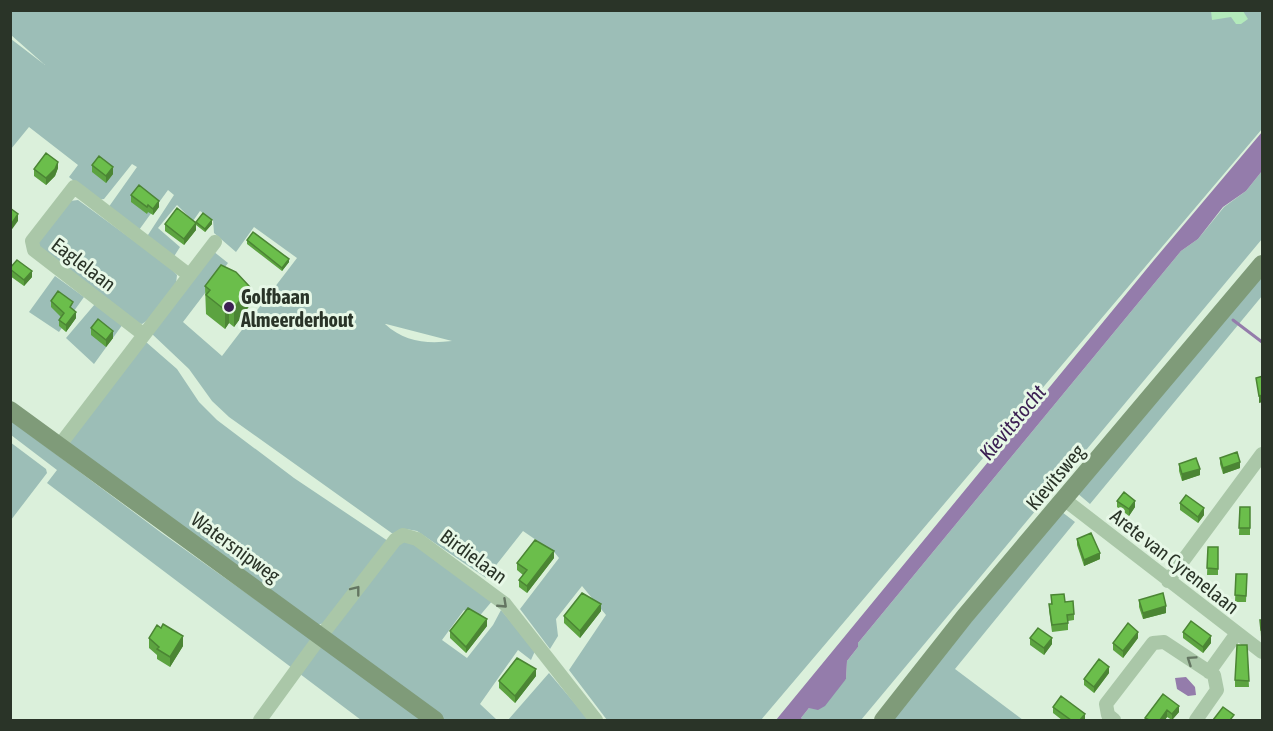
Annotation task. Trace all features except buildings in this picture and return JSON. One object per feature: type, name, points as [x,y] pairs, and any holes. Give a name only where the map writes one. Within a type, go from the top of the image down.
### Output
[{"type":"street","name":"Eaglelaan","points":[[143,334],[34,250],[32,241],[42,228],[74,188],[189,275]]},
{"type":"street","points":[[59,446],[215,242]]},
{"type":"street","name":"Kievitsweg","points":[[883,720],[965,616],[1263,264]]},
{"type":"street","name":"Watersnipweg","points":[[10,410],[435,720]]},
{"type":"street","points":[[1168,581],[1263,454]]},
{"type":"street","name":"Arete van Cyrenelaan","points":[[1065,500],[1263,652]]},
{"type":"street","name":"Birdielaan","points":[[321,636],[395,540],[403,535],[409,535],[505,604],[597,720]]},
{"type":"street","points":[[1209,672],[1238,633]]},
{"type":"street","points":[[260,720],[321,636]]},
{"type":"street","points":[[1114,720],[1108,716],[1106,704],[1153,643],[1164,642],[1214,675],[1217,690],[1196,720]]},
{"type":"shaded area","points":[[11,11],[1262,11],[1262,129],[761,720],[607,720],[569,670],[606,615],[582,586],[556,619],[558,636],[550,649],[520,609],[559,558],[555,553],[523,531],[486,578],[417,531],[406,529],[393,534],[229,417],[212,401],[189,369],[151,333],[213,251],[228,263],[183,322],[222,356],[297,258],[254,227],[236,252],[214,233],[213,220],[200,211],[193,221],[177,205],[158,228],[180,247],[173,258],[146,238],[174,195],[168,190],[139,230],[108,208],[137,167],[132,164],[104,199],[97,200],[69,177],[78,165],[29,127],[11,149],[11,39],[45,65],[11,35]],"holes":[[[385,324],[452,341],[434,342],[408,338]]]},
{"type":"shaded area","points":[[1262,132],[1262,171],[1246,191],[1223,207],[1198,239],[1181,251],[858,643],[858,647],[847,661],[846,679],[825,706],[818,710],[809,708],[801,718],[804,720],[776,720],[1154,260]]},
{"type":"shaded area","points":[[1262,171],[1262,239],[861,720],[804,720],[801,718],[809,708],[846,679],[847,661],[858,647],[858,643],[1181,251],[1198,239],[1224,207],[1246,191]]},
{"type":"shaded area","points":[[78,200],[170,267],[177,275],[176,284],[148,320],[142,324],[134,322],[39,246],[39,240],[70,201]]},
{"type":"shaded area","points":[[1262,271],[1262,296],[1090,504],[1077,493]]},
{"type":"shaded area","points":[[55,276],[84,297],[59,332],[29,312]]},
{"type":"shaded area","points":[[95,304],[123,324],[94,364],[66,338]]},
{"type":"shaded area","points":[[146,342],[177,369],[199,402],[217,420],[294,478],[388,541],[324,623],[315,626],[69,444],[70,438]]},
{"type":"shaded area","points":[[10,420],[163,534],[425,720],[361,720],[47,483],[57,470],[11,435]]},
{"type":"shaded area","points":[[10,442],[46,469],[47,473],[11,520]]},
{"type":"shaded area","points":[[1062,512],[1075,522],[955,669],[1023,720],[890,720]]},
{"type":"shaded area","points":[[409,540],[493,600],[477,619],[464,610],[442,640],[467,658],[493,625],[501,610],[535,651],[531,660],[518,650],[480,704],[497,720],[444,720],[329,636],[331,628],[400,541]]},
{"type":"shaded area","points":[[549,673],[589,720],[508,720]]},
{"type":"shaded area","points":[[1186,677],[1195,687],[1196,695],[1188,696],[1177,689],[1175,678]]},
{"type":"sand","points":[[1211,11],[1243,11],[1248,19],[1241,24],[1236,24],[1231,17],[1212,20]]},
{"type":"waterway","points":[[1233,320],[1262,342]]},
{"type":"place","name":"Golfbaan Almeerderhout","points":[[229,307]]},
{"type":"water label","name":"Kievitstocht","points":[[1012,422]]}]
